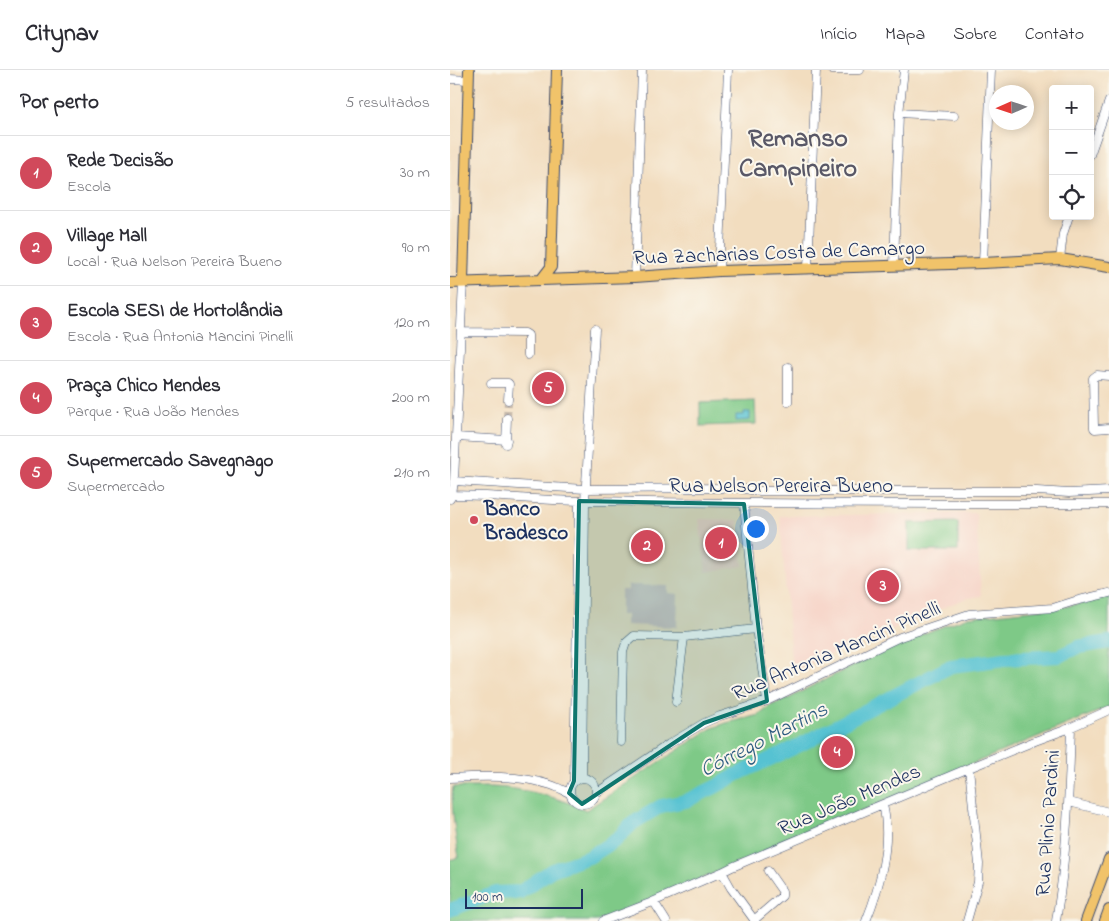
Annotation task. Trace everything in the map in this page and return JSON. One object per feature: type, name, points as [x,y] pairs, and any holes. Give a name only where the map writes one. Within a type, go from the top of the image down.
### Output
[{"type":"main road","points":[[541,280],[551,267],[557,70]]},
{"type":"main road","points":[[463,282],[469,75]]},
{"type":"main road","name":"Rua Zacharias Costa de Camargo","points":[[450,283],[1060,259],[1109,267]]},
{"type":"main road","points":[[551,267],[567,279]]},
{"type":"main road","points":[[1086,921],[1109,859]]},
{"type":"main road","points":[[1105,921],[1109,910]]},
{"type":"street","points":[[635,277],[642,70]]},
{"type":"street","points":[[719,271],[728,70]]},
{"type":"street","points":[[808,269],[816,70]]},
{"type":"street","points":[[832,70],[858,70]]},
{"type":"street","points":[[894,266],[899,114],[904,70]]},
{"type":"street","points":[[983,263],[991,70]]},
{"type":"street","points":[[450,79],[469,75]]},
{"type":"street","points":[[1094,144],[1109,101]]},
{"type":"street","points":[[899,114],[954,116]]},
{"type":"street","points":[[1060,259],[1063,234],[1068,220]]},
{"type":"street","points":[[451,496],[454,481],[463,282]]},
{"type":"street","points":[[569,793],[570,788],[578,779],[582,501],[585,489],[595,329]]},
{"type":"street","points":[[461,332],[525,333],[528,335],[528,355]]},
{"type":"street","points":[[788,367],[788,402]]},
{"type":"street","points":[[1109,376],[1093,378],[1094,428],[1109,428]]},
{"type":"street","points":[[491,383],[509,384],[508,400]]},
{"type":"street","points":[[456,437],[506,442],[507,418]]},
{"type":"street","name":"Rua Nelson Pereira Bueno","points":[[454,481],[585,489],[735,488],[760,491],[1027,491],[1069,493],[1109,491]]},
{"type":"street","name":"Rua Nelson Pereira Bueno","points":[[451,496],[744,504],[1109,504]]},
{"type":"street","points":[[744,504],[756,629],[767,701]]},
{"type":"street","name":"Rua Antonia Mancini Pinelli","points":[[596,793],[669,744],[704,724],[720,716],[767,701],[900,637],[969,614],[1053,608],[1109,593]]},
{"type":"street","points":[[621,742],[623,652],[626,643],[634,636],[684,637],[756,629]]},
{"type":"street","points":[[676,702],[684,637]]},
{"type":"street","name":"Rua João Mendes","points":[[602,921],[654,902],[732,867],[1109,710]]},
{"type":"street","name":"Rua Plinio Pardini","points":[[1056,921],[1063,872],[1069,802],[1071,727]]},
{"type":"street","points":[[967,921],[978,882],[979,864],[969,768]]},
{"type":"street","points":[[450,778],[472,776],[518,778],[551,785],[569,793],[574,801],[582,804],[590,802],[594,799],[596,793],[593,783],[590,780],[578,779]]},
{"type":"street","points":[[1069,802],[1109,812]]},
{"type":"street","points":[[866,921],[874,901],[886,840],[886,818],[883,805]]},
{"type":"street","points":[[722,872],[754,920],[782,896],[782,891],[768,871]]},
{"type":"street","points":[[654,902],[666,921]]},
{"type":"highlighted area","points":[[579,501],[744,504],[767,701],[704,723],[582,804],[569,793],[574,781]]},
{"type":"shaded area","points":[[976,513],[981,596],[964,599],[792,671],[780,516]]},
{"type":"shaded area","points":[[699,519],[738,520],[743,566],[706,572]]},
{"type":"shaded area","points":[[628,585],[668,586],[668,593],[678,594],[677,627],[626,625],[626,615],[621,615],[621,590],[628,590]]},
{"type":"green space","points":[[755,401],[756,424],[700,426],[700,403]]},
{"type":"green space","points":[[958,522],[958,551],[909,551],[909,523]]},
{"type":"green space","points":[[1109,596],[1109,707],[598,921],[450,921],[450,860],[459,857],[453,810],[453,787],[492,787],[528,791],[552,797],[586,810],[710,729],[759,715],[772,705],[790,698],[904,641],[968,617],[1069,606]]},
{"type":"water","points":[[744,412],[750,412],[750,420],[736,421],[736,415],[744,415]]},
{"type":"waterway","name":"Córrego Martins","points":[[450,910],[495,893],[520,892],[552,870],[589,857],[616,840],[633,823],[661,806],[686,801],[798,746],[951,666],[1005,659],[1059,656],[1078,647],[1109,642]]},
{"type":"tunnel","points":[[507,418],[508,400]]},
{"type":"place","name":"Supermercado Savegnago","points":[[548,388]]},
{"type":"place","name":"Banco Bradesco","points":[[474,520]]},
{"type":"place","name":"Rede Decisão","points":[[721,543]]},
{"type":"place","name":"Village Mall","points":[[647,546]]},
{"type":"place","name":"Escola SESI de Hortolândia","points":[[883,586]]},
{"type":"place","name":"Praça Chico Mendes","points":[[837,752]]},
{"type":"district","name":"Remanso Campineiro","points":[[798,152]]}]
